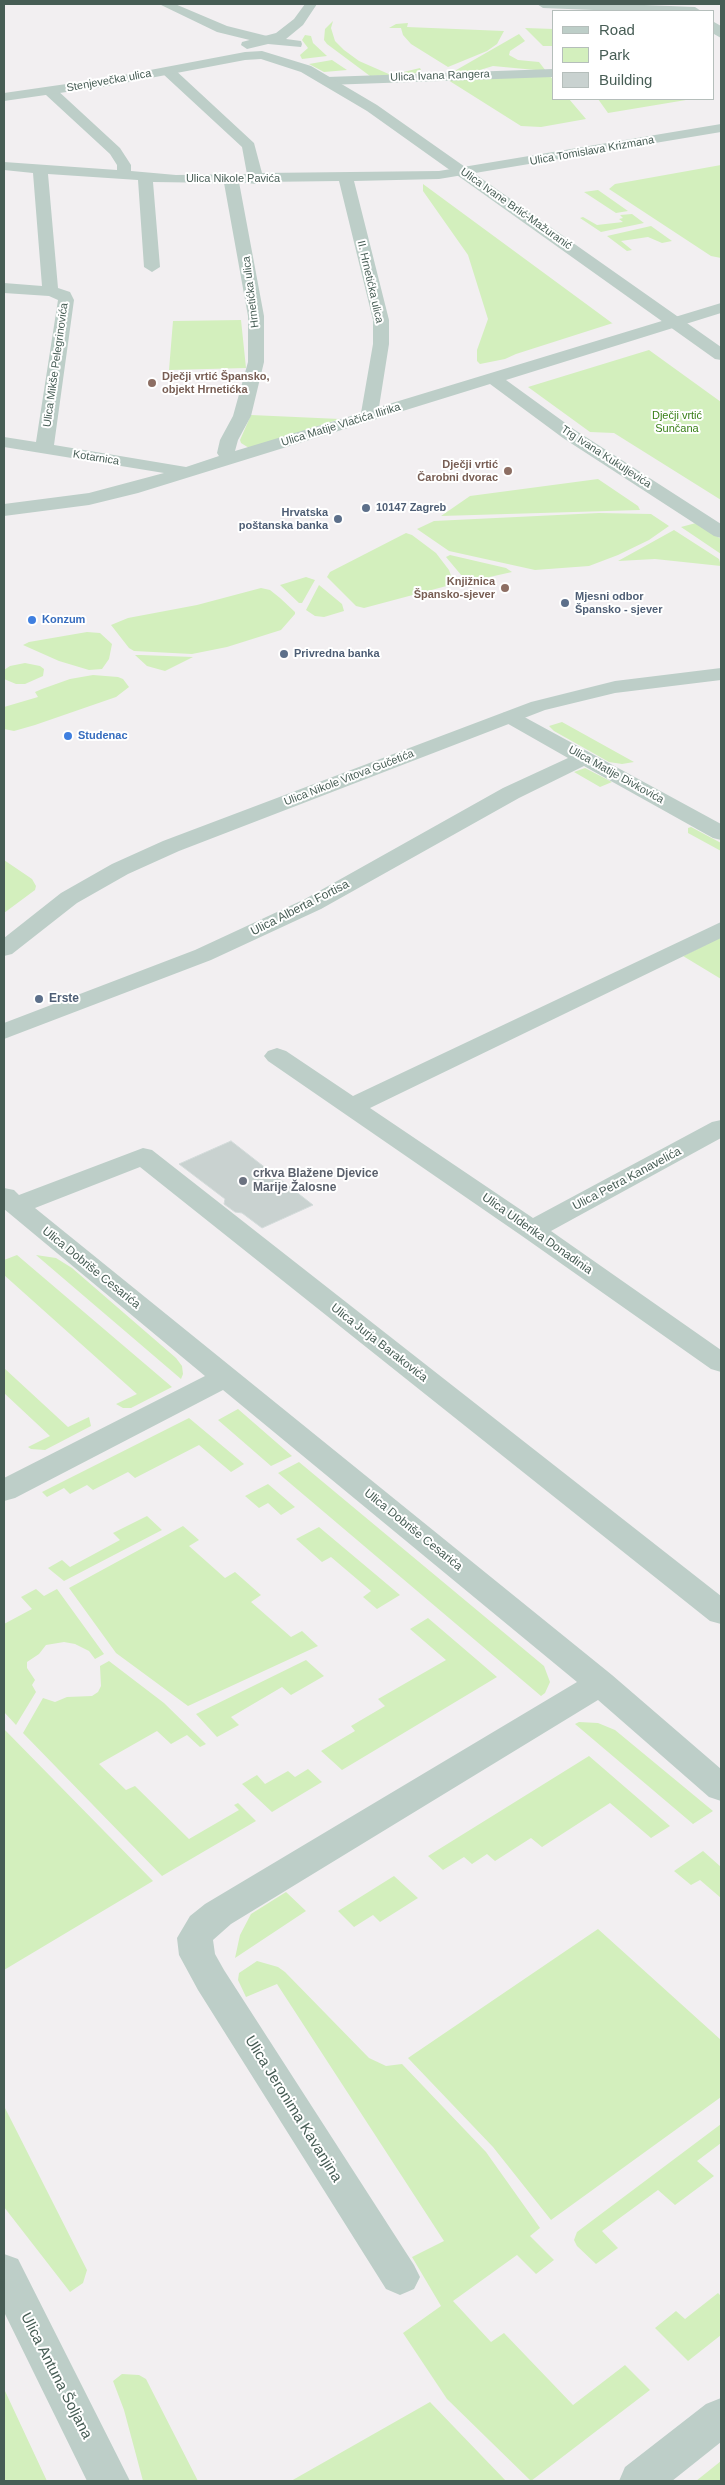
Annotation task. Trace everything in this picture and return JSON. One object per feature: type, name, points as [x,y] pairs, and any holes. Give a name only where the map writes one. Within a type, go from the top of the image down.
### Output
[{"type":"street","points":[[165,4],[222,29],[296,48]]},
{"type":"street","points":[[267,40],[281,36],[299,22],[311,4]]},
{"type":"street","points":[[543,4],[674,10]]},
{"type":"street","points":[[299,22],[302,29],[296,48],[296,57],[306,70]]},
{"type":"street","points":[[222,29],[245,47]]},
{"type":"street","name":"Stenjevečka ulica","points":[[214,61],[245,47],[267,40]]},
{"type":"street","name":"Ulica Ivane Brlić-Mažuranić","points":[[245,47],[251,52],[306,70],[372,108],[721,355]]},
{"type":"street","name":"Stenjevečka ulica","points":[[4,97],[51,92],[214,61],[262,55],[283,55],[296,48]]},
{"type":"street","points":[[168,71],[242,137],[249,146],[256,180]]},
{"type":"street","name":"Ulica Ivana Rangera","points":[[327,81],[552,73]]},
{"type":"street","points":[[51,92],[115,151],[124,165],[124,175]]},
{"type":"street","name":"Ulica Tomislava Krizmana","points":[[464,172],[721,128]]},
{"type":"street","name":"Ulica Nikole Pavića","points":[[4,166],[145,177],[231,180],[439,176],[464,172]]},
{"type":"street","name":"Ulica Mikše Pelegrinovića","points":[[40,168],[50,292]]},
{"type":"street","points":[[145,177],[152,267]]},
{"type":"street","name":"II. Hrnetićka ulica","points":[[346,178],[381,320],[381,344],[369,416]]},
{"type":"street","name":"Hrnetićka ulica","points":[[230,459],[226,453],[229,440],[242,416],[256,362],[256,316],[252,280],[231,180]]},
{"type":"street","name":"Ulica Mikše Pelegrinovića","points":[[4,288],[50,292],[64,295],[66,300],[44,450]]},
{"type":"street","name":"Ulica Matije Vlačića Ilirika","points":[[4,510],[88,499],[188,472],[673,321],[721,308]]},
{"type":"street","name":"Trg Ivana Kukuljevića","points":[[494,378],[569,434],[721,532]]},
{"type":"street","name":"Kotarnica","points":[[4,442],[188,472]]},
{"type":"street","name":"Ulica Nikole Vitova Gučetića","points":[[4,950],[69,898],[136,861],[538,706],[596,690],[721,674]]},
{"type":"street","name":"Ulica Matije Divkovića","points":[[510,717],[721,834]]},
{"type":"street","name":"Ulica Alberta Fortisa","points":[[4,1032],[202,955],[313,904],[511,794],[584,758]]},
{"type":"street","points":[[352,1107],[721,929]]},
{"type":"street","name":"Ulica Ulderika Donadinia","points":[[277,1056],[532,1230],[721,1363]]},
{"type":"street","name":"Ulica Petra Kanavelića","points":[[532,1230],[721,1128]]},
{"type":"street","name":"Ulica Jurja Barakovića","points":[[10,1201],[143,1156],[721,1614]]},
{"type":"street","name":"Ulica Dobriše Cesarića","points":[[10,1201],[600,1683],[721,1788]]},
{"type":"street","points":[[4,1490],[226,1377]]},
{"type":"street","name":"Ulica Jeronima Kavanjina","points":[[400,2277],[211,1980],[197,1955],[195,1938],[203,1926],[218,1914],[600,1683]]},
{"type":"street","name":"Ulica Antuna Šoljana","points":[[4,2271],[109,2481]]},
{"type":"street","points":[[640,2481],[721,2417]]},
{"type":"green space","points":[[333,21],[331,28],[335,41],[359,61],[391,75],[420,68],[421,70],[414,74],[370,76],[324,40],[325,29]]},
{"type":"green space","points":[[408,23],[407,27],[504,31],[497,44],[487,51],[448,67],[411,44],[403,35],[401,28],[389,28],[396,24]]},
{"type":"green space","points":[[525,28],[552,29],[552,46],[543,46]]},
{"type":"green space","points":[[519,34],[525,41],[510,51],[509,55],[518,60],[539,62],[546,71],[493,66],[470,73],[451,73]]},
{"type":"green space","points":[[305,35],[311,36],[313,43],[327,56],[302,59],[300,55],[308,48],[302,40]]},
{"type":"green space","points":[[332,60],[347,70],[324,72],[309,64]]},
{"type":"green space","points":[[549,75],[552,79],[552,100],[570,100],[586,119],[541,127],[521,126],[448,80]]},
{"type":"green space","points":[[599,100],[686,100],[608,113]]},
{"type":"green space","points":[[721,165],[721,258],[711,256],[609,189],[615,184]]},
{"type":"green space","points":[[423,184],[613,323],[505,359],[480,364],[477,361],[477,350],[488,319],[468,255],[423,191]]},
{"type":"green space","points":[[598,190],[628,211],[616,213],[584,192]]},
{"type":"green space","points":[[632,214],[644,223],[601,232],[580,218],[583,217],[597,225],[623,222],[619,219],[623,218],[620,215]]},
{"type":"green space","points":[[651,226],[672,241],[662,243],[648,237],[621,241],[632,250],[627,251],[607,236]]},
{"type":"green space","points":[[241,320],[246,368],[169,370],[173,321]]},
{"type":"green space","name":"Dječji vrtić Sunčana","points":[[649,350],[721,402],[721,500],[614,433],[590,432],[528,387]]},
{"type":"green space","points":[[251,415],[340,419],[249,448],[241,443],[240,440]]},
{"type":"green space","points":[[598,479],[638,506],[640,510],[441,516],[470,496]]},
{"type":"green space","points":[[599,513],[651,514],[669,526],[649,540],[589,566],[535,570],[449,551],[417,529],[434,521]]},
{"type":"green space","points":[[696,523],[721,539],[721,554],[681,527]]},
{"type":"green space","points":[[674,530],[719,559],[721,566],[655,559],[618,561]]},
{"type":"green space","points":[[406,533],[412,535],[436,553],[449,570],[454,584],[364,608],[356,606],[327,577],[330,572]]},
{"type":"green space","points":[[450,555],[506,568],[512,572],[467,582],[446,557]]},
{"type":"green space","points":[[306,577],[315,580],[302,603],[299,603],[280,585]]},
{"type":"green space","points":[[319,585],[342,604],[344,611],[324,617],[315,616],[306,610]]},
{"type":"green space","points":[[261,588],[270,590],[295,614],[281,630],[227,647],[192,654],[134,651],[129,648],[111,625],[128,618],[197,605]]},
{"type":"green space","points":[[87,632],[100,633],[112,644],[109,659],[102,669],[89,670],[59,661],[23,645],[29,642]]},
{"type":"green space","points":[[135,655],[193,657],[165,671],[147,666]]},
{"type":"green space","points":[[25,663],[40,666],[44,669],[43,676],[25,684],[16,684],[4,679],[4,670],[10,666]]},
{"type":"green space","points":[[93,675],[118,677],[123,679],[129,687],[116,697],[35,725],[14,731],[4,729],[4,707],[38,697],[35,692],[42,689],[70,679]]},
{"type":"green space","points":[[562,722],[634,762],[622,764],[609,762],[554,731],[549,726]]},
{"type":"green space","points":[[585,768],[612,782],[600,787],[574,772]]},
{"type":"green space","points":[[691,827],[721,843],[721,851],[688,833],[688,828]]},
{"type":"green space","points":[[4,860],[32,879],[36,886],[35,890],[4,913]]},
{"type":"green space","points":[[721,937],[721,979],[683,956]]},
{"type":"green space","points":[[17,1255],[172,1387],[131,1408],[123,1408],[116,1404],[137,1394],[4,1275],[4,1260]]},
{"type":"green space","points":[[36,1255],[56,1258],[72,1268],[176,1358],[182,1366],[183,1374],[181,1379]]},
{"type":"green space","points":[[4,1368],[68,1427],[89,1417],[91,1426],[45,1450],[28,1447],[50,1436],[4,1393]]},
{"type":"green space","points":[[238,1409],[292,1456],[271,1466],[218,1420]]},
{"type":"green space","points":[[189,1418],[244,1464],[231,1472],[199,1445],[135,1478],[128,1472],[93,1490],[87,1485],[70,1494],[64,1488],[47,1497],[42,1492]]},
{"type":"green space","points":[[299,1462],[544,1666],[550,1682],[545,1693],[541,1696],[278,1473]]},
{"type":"green space","points":[[268,1484],[295,1507],[281,1515],[268,1503],[259,1508],[245,1496]]},
{"type":"green space","points":[[147,1516],[162,1530],[64,1581],[48,1568],[62,1560],[70,1567],[120,1540],[113,1533]]},
{"type":"green space","points":[[183,1526],[199,1540],[189,1546],[225,1578],[235,1572],[261,1595],[251,1602],[291,1637],[302,1631],[318,1646],[188,1706],[116,1653],[69,1588]]},
{"type":"green space","points":[[319,1527],[400,1595],[377,1609],[363,1597],[371,1591],[331,1557],[322,1562],[296,1539]]},
{"type":"green space","points":[[36,1589],[44,1596],[57,1589],[104,1654],[95,1659],[89,1651],[75,1644],[64,1642],[46,1645],[39,1654],[27,1662],[27,1668],[35,1680],[32,1685],[36,1692],[16,1725],[4,1712],[4,1624],[32,1609],[21,1597]]},
{"type":"green space","points":[[428,1618],[497,1677],[342,1770],[321,1751],[355,1731],[351,1726],[385,1706],[378,1699],[446,1660],[410,1629]]},
{"type":"green space","points":[[306,1660],[324,1676],[291,1695],[282,1687],[231,1717],[239,1725],[217,1737],[196,1714]]},
{"type":"green space","points":[[109,1661],[164,1703],[206,1744],[200,1747],[187,1735],[171,1744],[157,1731],[99,1764],[126,1790],[135,1786],[189,1839],[239,1810],[234,1805],[238,1803],[256,1821],[162,1876],[23,1733],[43,1698],[55,1702],[67,1697],[92,1696],[98,1692],[101,1686],[100,1666]]},
{"type":"green space","points":[[579,1722],[598,1723],[615,1730],[713,1811],[693,1824],[575,1724]]},
{"type":"green space","points":[[4,1729],[153,1881],[4,1970]]},
{"type":"green space","points":[[589,1756],[670,1826],[651,1838],[610,1803],[542,1847],[531,1838],[495,1861],[487,1854],[472,1864],[464,1857],[443,1870],[428,1856]]},
{"type":"green space","points":[[308,1769],[322,1782],[272,1812],[242,1784],[257,1775],[265,1784],[288,1771],[295,1777]]},
{"type":"green space","points":[[703,1851],[721,1867],[721,1898],[700,1880],[691,1885],[674,1871]]},
{"type":"green space","points":[[394,1876],[418,1898],[380,1922],[373,1915],[354,1927],[338,1911]]},
{"type":"green space","points":[[286,1892],[306,1911],[235,1958],[240,1935],[251,1914]]},
{"type":"green space","points":[[598,1929],[721,2040],[721,2097],[551,2220],[493,2147],[408,2058]]},
{"type":"green space","points":[[257,1961],[278,1967],[285,1972],[369,2058],[386,2066],[402,2064],[486,2152],[540,2228],[530,2236],[554,2260],[536,2274],[517,2255],[453,2301],[491,2342],[504,2333],[573,2405],[625,2365],[650,2390],[531,2481],[447,2399],[403,2333],[441,2306],[412,2257],[444,2241],[277,1984],[246,1997],[238,1980],[239,1973]]},
{"type":"green space","points":[[4,2106],[87,2270],[83,2283],[70,2292],[4,2207]]},
{"type":"green space","points":[[721,2124],[721,2143],[697,2161],[714,2176],[675,2205],[658,2190],[602,2231],[618,2248],[596,2264],[577,2246],[574,2240],[577,2232]]},
{"type":"green space","points":[[718,2293],[721,2296],[721,2335],[688,2361],[655,2328],[676,2311],[685,2319]]},
{"type":"green space","points":[[122,2374],[139,2375],[146,2379],[198,2481],[143,2481],[124,2410],[113,2381]]},
{"type":"green space","points":[[4,2388],[5,2391],[47,2481],[4,2481]]},
{"type":"green space","points":[[430,2402],[506,2481],[291,2481]]},
{"type":"green space","points":[[721,2461],[721,2481],[696,2481]]},
{"type":"building","name":"crkva Blažene Djevice Marije Žalosne","points":[[231,1141],[313,1205],[262,1228],[242,1213],[235,1212],[224,1204],[225,1199],[179,1164]]},
{"type":"place","name":"Dječji vrtić Špansko, objekt Hrnetićka","points":[[152,383]]},
{"type":"place","name":"Dječji vrtić Čarobni dvorac","points":[[508,471]]},
{"type":"place","name":"10147 Zagreb","points":[[366,508]]},
{"type":"place","name":"Hrvatska poštanska banka","points":[[338,519]]},
{"type":"place","name":"Knjižnica Špansko-sjever","points":[[505,588]]},
{"type":"place","name":"Mjesni odbor Špansko - sjever","points":[[565,603]]},
{"type":"place","name":"Konzum","points":[[32,620]]},
{"type":"place","name":"Privredna banka","points":[[284,654]]},
{"type":"place","name":"Studenac","points":[[68,736]]},
{"type":"place","name":"Erste","points":[[39,999]]},
{"type":"place","name":"crkva Blažene Djevice Marije Žalosne","points":[[243,1181]]}]
